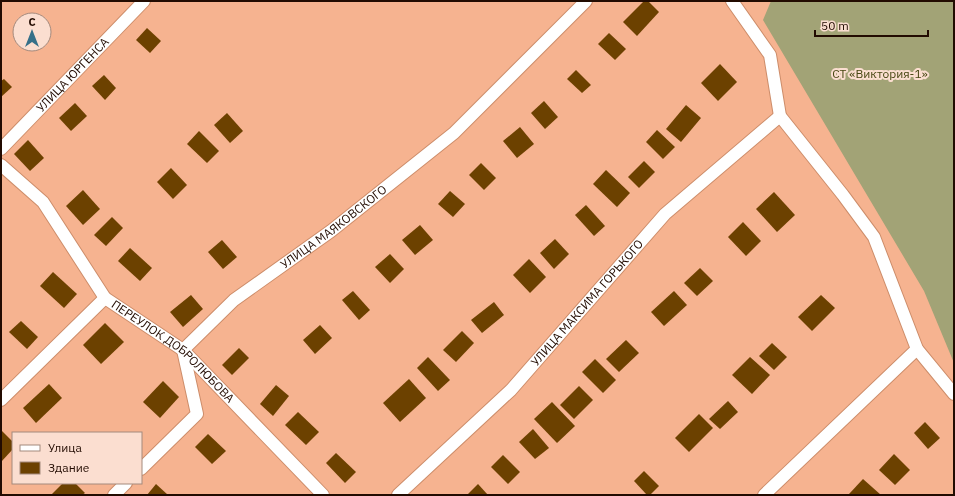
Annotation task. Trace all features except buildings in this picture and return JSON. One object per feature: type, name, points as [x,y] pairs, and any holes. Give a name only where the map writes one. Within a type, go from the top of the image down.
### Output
[{"type":"street","name":"УЛИЦА ЮРГЕНСА","points":[[1,149],[144,1]]},
{"type":"street","name":"УЛИЦА МАЯКОВСКОГО","points":[[183,350],[234,300],[331,231],[454,133],[586,1]]},
{"type":"street","points":[[732,1],[770,55],[780,116],[843,195],[874,237],[917,349],[954,394]]},
{"type":"street","name":"УЛИЦА МАКСИМА ГОРЬКОГО","points":[[398,495],[510,390],[665,214],[780,116]]},
{"type":"street","name":"ПЕРЕУЛОК ДОБРОЛЮБОВА","points":[[1,165],[43,202],[105,298],[183,350],[323,495]]},
{"type":"street","points":[[1,400],[105,298]]},
{"type":"street","points":[[764,495],[917,349]]},
{"type":"street","points":[[142,468],[197,414],[183,350]]},
{"type":"street","points":[[114,495],[125,484]]},
{"type":"green space","name":"СТ «Виктория-1»","points":[[771,1],[954,1],[954,363],[924,291],[763,20]]}]
